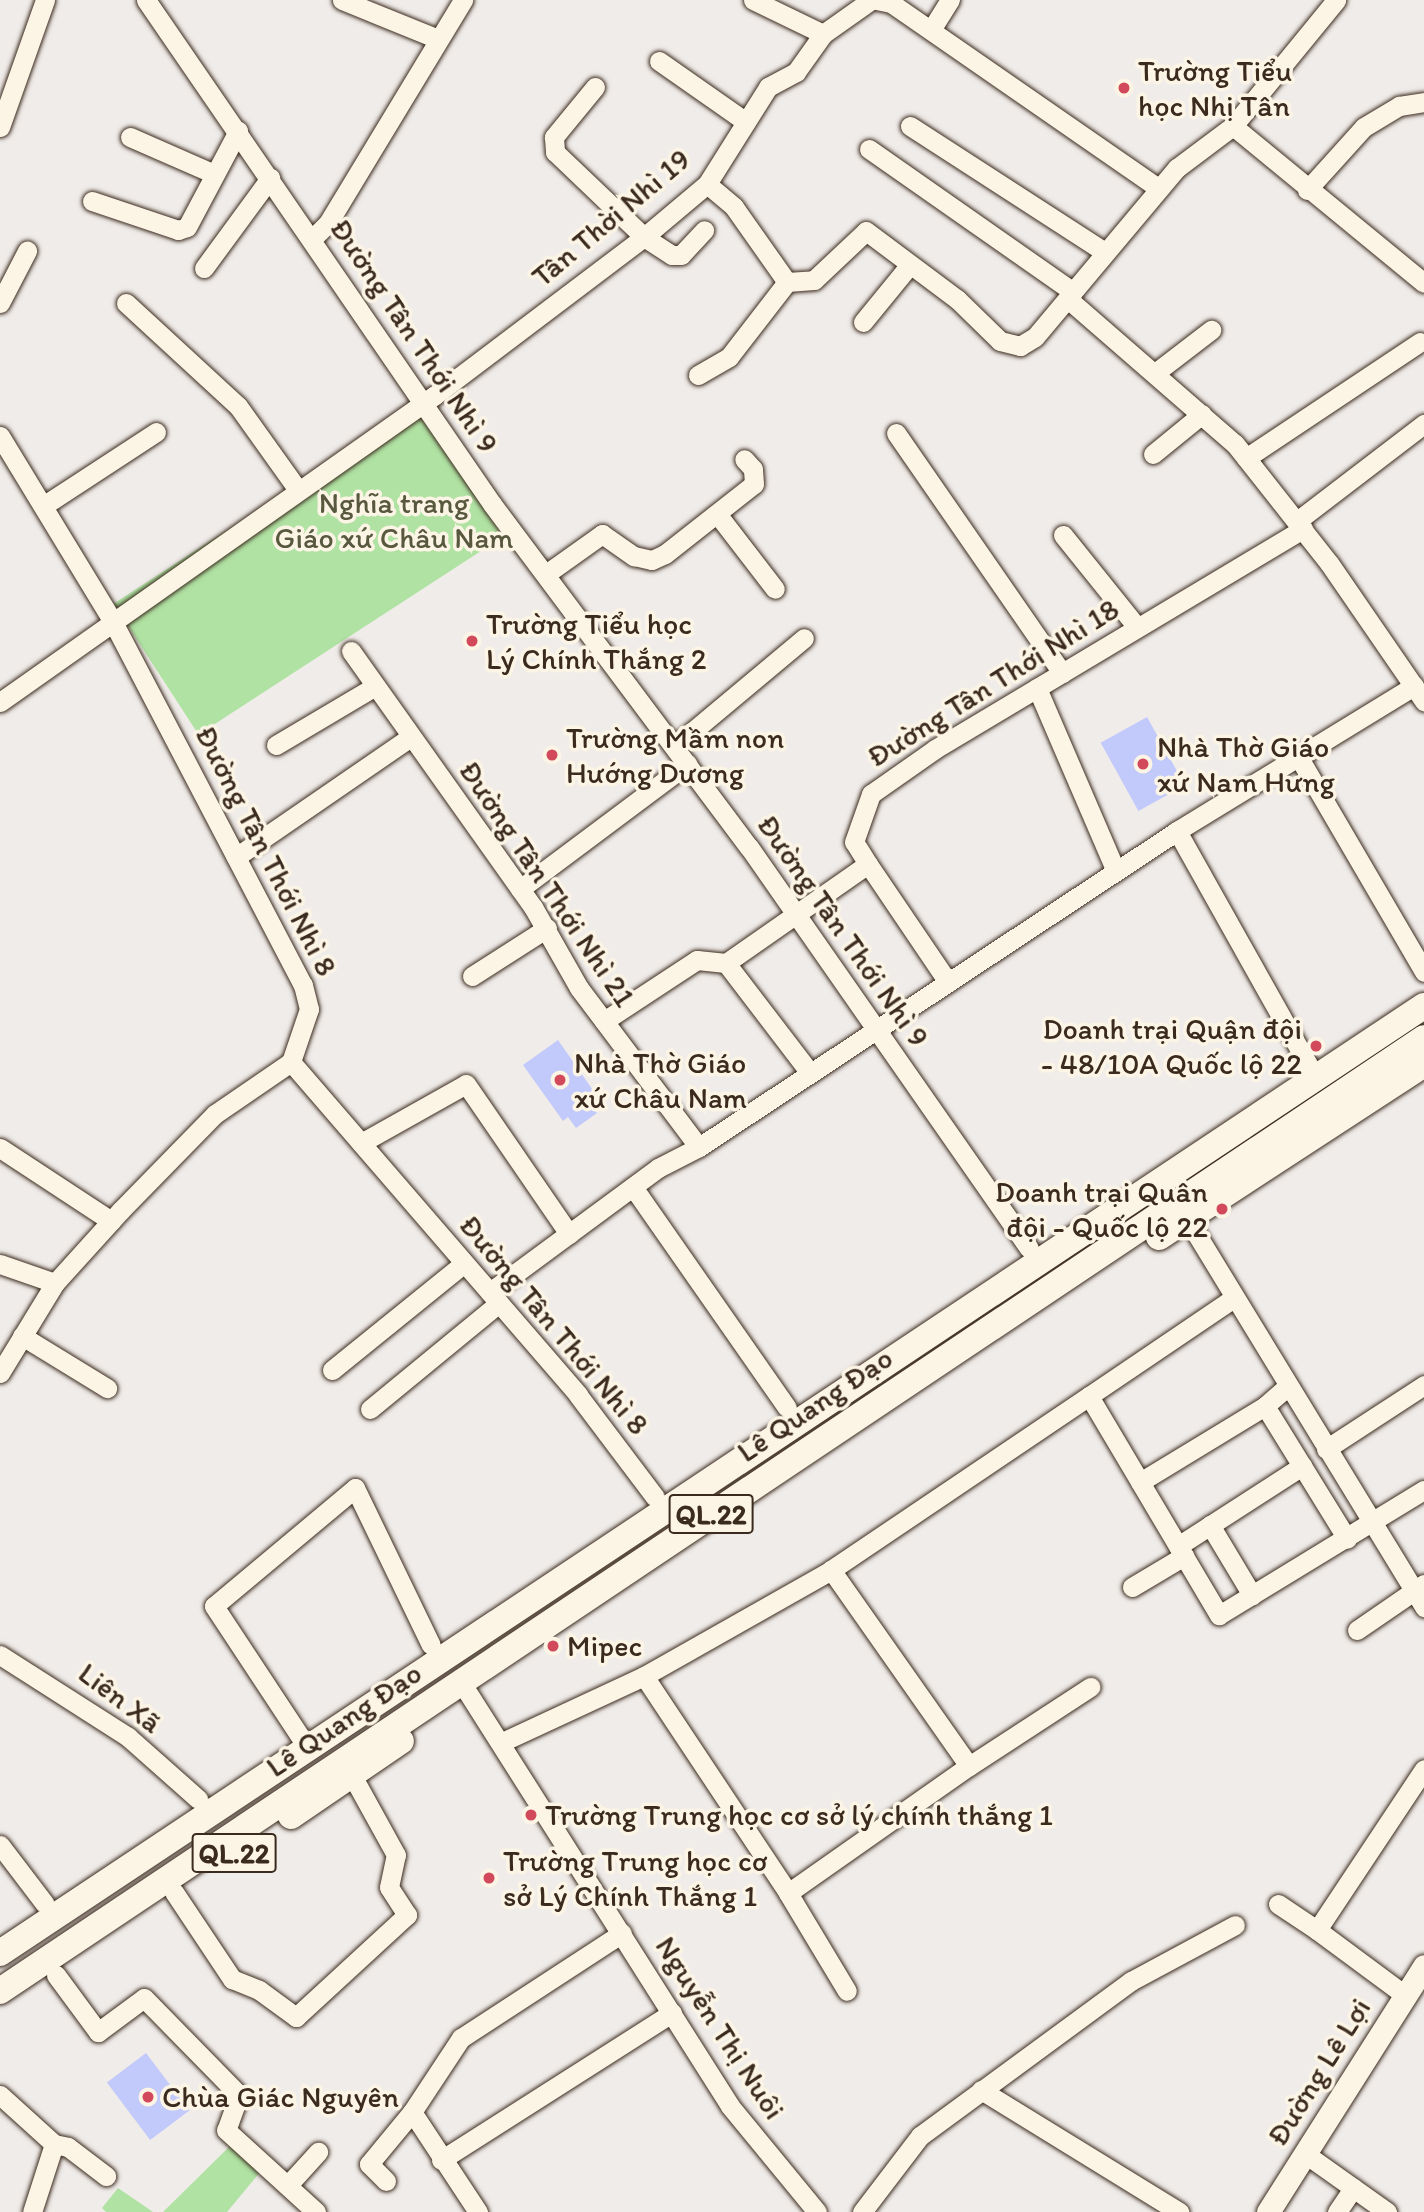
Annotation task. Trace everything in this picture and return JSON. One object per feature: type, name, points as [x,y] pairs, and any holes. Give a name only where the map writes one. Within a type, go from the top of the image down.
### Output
[{"type":"highway","name":"Lê Quang Đạo","points":[[436,1652],[655,1497],[787,1408],[1424,988]]},
{"type":"highway","name":"Lê Quang Đạo","points":[[0,1952],[436,1652],[1424,1006]]},
{"type":"highway","name":"Lê Quang Đạo","points":[[0,1991],[1183,1210],[1424,1038]]},
{"type":"highway","name":"Lê Quang Đạo","points":[[1183,1210],[1424,1064]]},
{"type":"highway","points":[[436,1652],[464,1687]]},
{"type":"highway","name":"Lê Quang Đạo","points":[[0,2012],[174,1892],[353,1777],[464,1687]]},
{"type":"highway","name":"Lê Quang Đạo","points":[[0,1933],[198,1799],[303,1741]]},
{"type":"main road","name":"Đường Lê Lợi","points":[[1268,2212],[1424,1966]]},
{"type":"street","points":[[0,127],[45,0]]},
{"type":"street","name":"Đường Tân Thới Nhì 9","points":[[146,0],[423,401],[546,574],[794,911],[1029,1248]]},
{"type":"street","points":[[342,0],[438,39]]},
{"type":"street","points":[[312,239],[328,223],[463,0]]},
{"type":"street","points":[[753,0],[823,34]]},
{"type":"street","name":"Tân Thời Nhì 19","points":[[0,702],[423,401],[644,237],[707,184],[768,87],[796,72],[823,34],[873,0],[891,3],[1158,188]]},
{"type":"street","points":[[931,30],[950,0]]},
{"type":"street","points":[[698,375],[729,357],[787,282],[814,280],[866,231],[908,267],[957,299],[1000,341],[1020,345],[1035,337],[1158,188],[1233,126],[1336,0]]},
{"type":"street","points":[[659,61],[746,122]]},
{"type":"street","points":[[594,87],[552,145],[644,237],[677,256],[704,230]]},
{"type":"street","points":[[1307,190],[1364,127],[1399,106],[1424,102]]},
{"type":"street","points":[[1233,126],[1307,190],[1424,283]]},
{"type":"street","points":[[910,127],[1105,252]]},
{"type":"street","points":[[92,201],[177,230],[192,221],[212,173],[238,131]]},
{"type":"street","points":[[130,137],[212,173]]},
{"type":"street","points":[[370,1409],[494,1297],[569,1234],[632,1187],[699,1147],[1177,831],[1298,756],[1419,694],[1300,525],[1246,458],[1202,414],[1071,295],[869,149]]},
{"type":"street","points":[[204,268],[270,178]]},
{"type":"street","points":[[707,184],[734,207],[787,282]]},
{"type":"street","points":[[0,303],[27,251]]},
{"type":"street","points":[[863,322],[908,267]]},
{"type":"street","points":[[126,303],[238,407],[298,490]]},
{"type":"street","points":[[1154,373],[1211,330]]},
{"type":"street","points":[[1246,458],[1423,342]]},
{"type":"street","points":[[1153,454],[1202,414]]},
{"type":"street","name":"Đường Tân Thới Nhì 18","points":[[868,864],[854,842],[871,794],[935,748],[1062,673],[1300,525],[1424,424]]},
{"type":"street","points":[[43,506],[156,432]]},
{"type":"street","points":[[896,433],[1062,673]]},
{"type":"street","name":"Đường Tân Thới Nhì 8","points":[[0,436],[113,622],[309,1003],[291,1062],[494,1297],[655,1497]]},
{"type":"street","points":[[546,574],[602,534],[635,556],[652,560],[718,516],[754,484],[753,469],[744,459]]},
{"type":"street","points":[[718,516],[775,589]]},
{"type":"street","points":[[1063,535],[1137,627]]},
{"type":"street","points":[[675,746],[804,638]]},
{"type":"street","name":"Đường Tân Thới Nhì 21","points":[[351,651],[372,688],[547,928],[604,1021],[699,1147]]},
{"type":"street","points":[[276,746],[372,688]]},
{"type":"street","points":[[1037,688],[1116,871]]},
{"type":"street","points":[[236,857],[409,738]]},
{"type":"street","points":[[1298,756],[1424,972]]},
{"type":"street","points":[[520,889],[687,765]]},
{"type":"street","points":[[1177,831],[1309,1066]]},
{"type":"street","points":[[604,1021],[697,960],[726,963],[794,911],[868,864],[948,982]]},
{"type":"street","points":[[472,976],[547,928]]},
{"type":"street","points":[[726,963],[810,1073]]},
{"type":"street","points":[[0,1373],[55,1283],[111,1221],[215,1114],[291,1062]]},
{"type":"street","points":[[361,1143],[466,1084],[569,1234]]},
{"type":"street","points":[[0,1148],[111,1221]]},
{"type":"street","points":[[632,1187],[787,1408]]},
{"type":"street","points":[[1183,1210],[1372,1524],[1421,1594],[1357,1630]]},
{"type":"street","points":[[332,1370],[464,1263]]},
{"type":"street","points":[[0,1264],[55,1283]]},
{"type":"street","points":[[502,1742],[643,1676],[831,1570],[1234,1298]]},
{"type":"street","points":[[22,1336],[107,1388]]},
{"type":"street","points":[[1326,1449],[1424,1385]]},
{"type":"street","points":[[1140,1482],[1265,1406],[1288,1386]]},
{"type":"street","points":[[1089,1396],[1219,1615],[1424,1490]]},
{"type":"street","points":[[1265,1406],[1347,1539]]},
{"type":"street","points":[[1132,1587],[1181,1551],[1210,1525],[1303,1466]]},
{"type":"street","points":[[303,1741],[214,1606],[355,1488],[436,1652]]},
{"type":"street","points":[[1210,1525],[1252,1595]]},
{"type":"street","points":[[831,1570],[970,1766]]},
{"type":"street","name":"Liên Xã","points":[[0,1655],[128,1737],[198,1799]]},
{"type":"street","points":[[643,1676],[788,1893],[847,1991]]},
{"type":"street","name":"Nguyễn Thị Nuôi","points":[[464,1687],[502,1742],[730,2106],[809,2209]]},
{"type":"street","points":[[788,1893],[970,1766],[1090,1687]]},
{"type":"street","points":[[1317,1930],[1416,1798],[1424,1769]]},
{"type":"street","points":[[174,1892],[232,1979],[259,1990],[296,2017],[407,1915],[389,1887],[396,1855],[353,1777]]},
{"type":"street","points":[[0,1845],[45,1903]]},
{"type":"street","points":[[1278,1904],[1405,1995]]},
{"type":"street","points":[[862,2212],[920,2136],[1131,1981],[1234,1925]]},
{"type":"street","points":[[386,2181],[369,2164],[412,2112],[461,2038],[622,1933]]},
{"type":"street","points":[[56,1975],[98,2032],[144,1998],[239,2095],[239,2105],[224,2125],[316,2212]]},
{"type":"street","points":[[441,2160],[672,2013]]},
{"type":"street","points":[[981,2090],[1179,2212]]},
{"type":"street","points":[[0,2095],[54,2144],[68,2147],[106,2176]]},
{"type":"street","points":[[412,2112],[472,2210]]},
{"type":"street","points":[[32,2212],[54,2144]]},
{"type":"street","points":[[288,2185],[318,2152]]},
{"type":"street","points":[[1304,2153],[1387,2212]]},
{"type":"street","points":[[1338,2212],[1353,2188]]},
{"type":"green space","name":"Nghĩa trang Giáo xứ Châu Nam","points":[[418,406],[503,537],[199,735],[114,604]]},
{"type":"green space","points":[[231,2145],[261,2171],[227,2212],[163,2212]]},
{"type":"green space","points":[[118,2188],[153,2212],[106,2212],[102,2208]]},
{"type":"building","name":"Nhà Thờ Giáo xứ Nam Hưng","points":[[1147,717],[1185,785],[1138,811],[1101,743]]},
{"type":"building","name":"Nhà Thờ Giáo xứ Châu Nam","points":[[558,1040],[597,1096],[589,1102],[597,1113],[576,1128],[568,1117],[563,1121],[523,1065]]},
{"type":"building","name":"Chùa Giác Nguyên","points":[[146,2053],[189,2111],[150,2140],[107,2082]]},
{"type":"place","name":"Trường Tiểu học Nhị Tân","points":[[1124,88]]},
{"type":"place","name":"Trường Tiểu học Lý Chính Thắng 2","points":[[472,641]]},
{"type":"place","name":"Trường Mầm non Hướng Dương","points":[[552,755]]},
{"type":"place","name":"Nhà Thờ Giáo xứ Nam Hưng","points":[[1143,764]]},
{"type":"place","name":"Doanh trại Quận đội - 48/10A Quốc lộ 22","points":[[1316,1046]]},
{"type":"place","name":"Nhà Thờ Giáo xứ Châu Nam","points":[[560,1080]]},
{"type":"place","name":"Doanh trại Quân đội - Quốc lộ 22","points":[[1222,1209]]},
{"type":"place","name":"Mipec","points":[[553,1646]]},
{"type":"place","name":"Trường Trung học cơ sở lý chính thắng 1","points":[[531,1815]]},
{"type":"place","name":"Trường Trung học cơ sở Lý Chính Thắng 1","points":[[489,1878]]},
{"type":"place","name":"Chùa Giác Nguyên","points":[[148,2097]]}]
